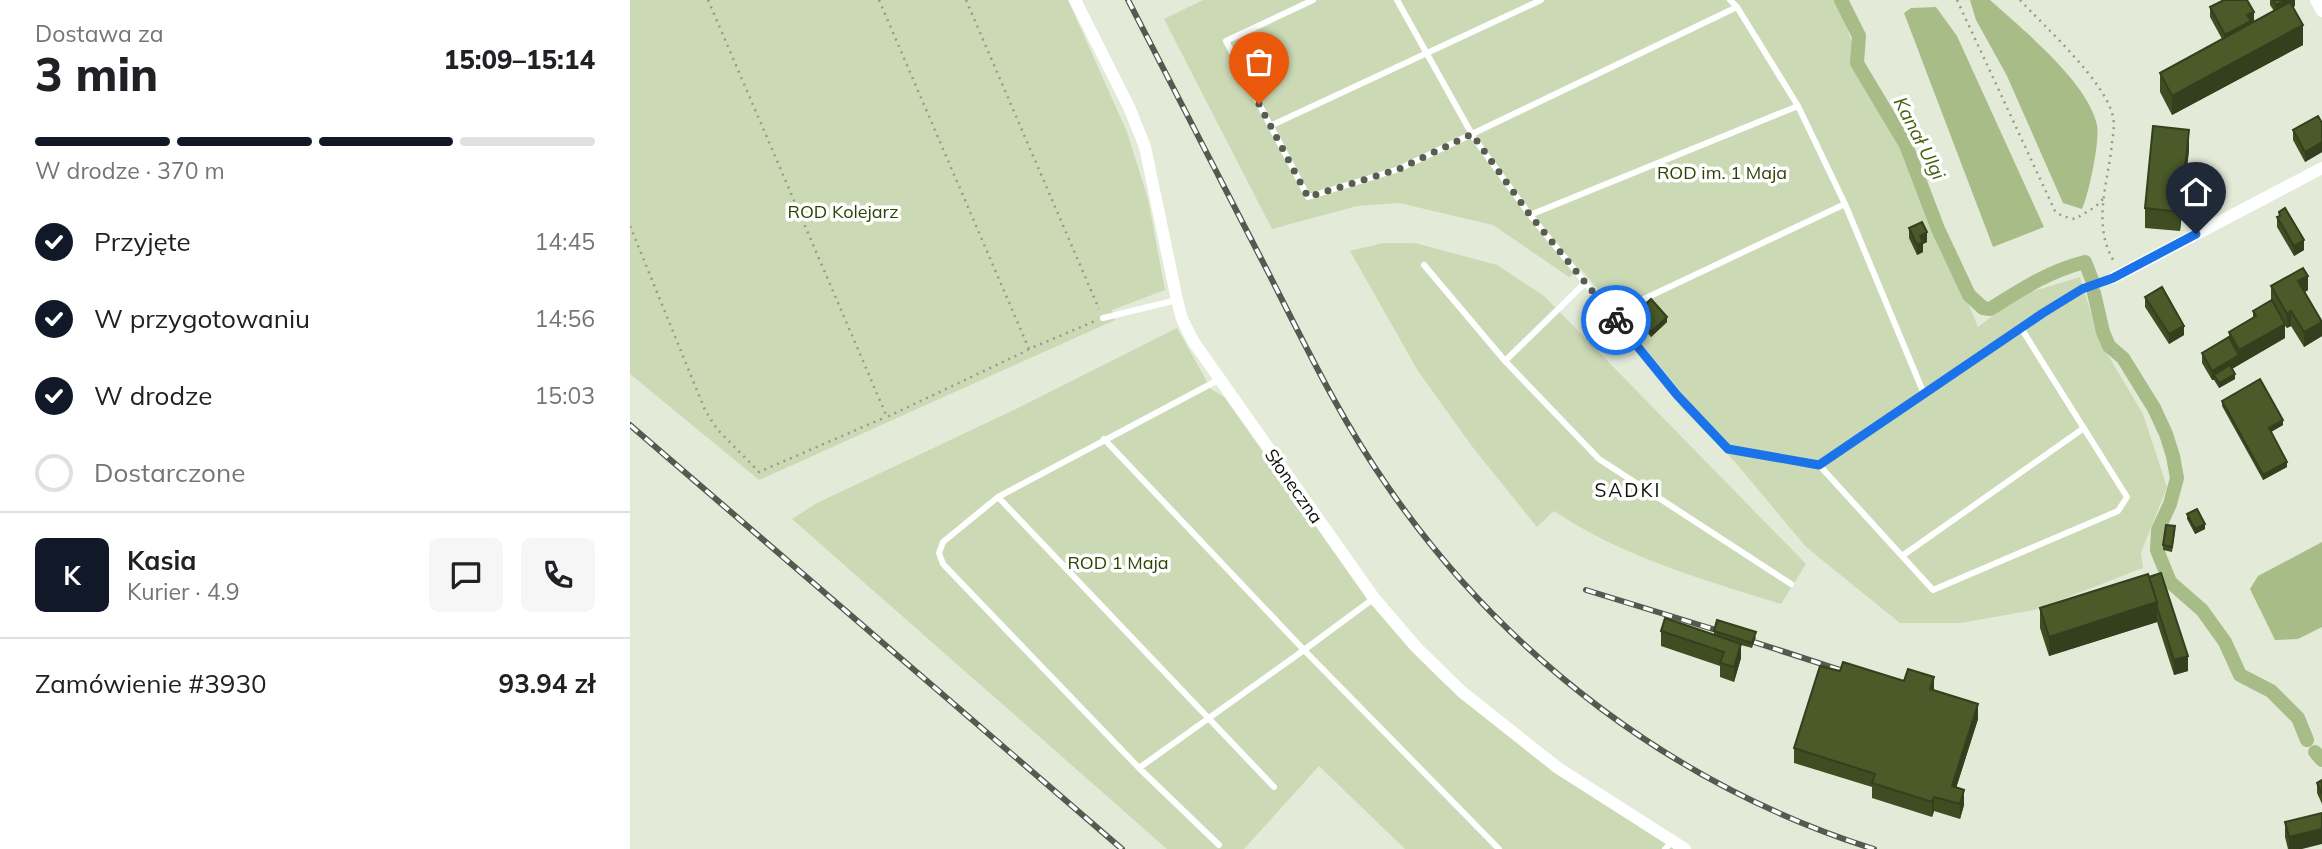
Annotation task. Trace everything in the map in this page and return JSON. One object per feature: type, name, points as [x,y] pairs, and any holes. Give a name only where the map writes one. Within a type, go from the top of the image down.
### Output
[{"type":"street","name":"Słoneczna","points":[[1075,0],[1129,107],[1145,147],[1182,319],[1193,341],[1374,598],[1416,647],[1462,692],[1558,768],[1669,845],[1685,849]]},
{"type":"street","points":[[2316,0],[2322,11]]},
{"type":"street","points":[[2118,276],[2322,168]]},
{"type":"lane","points":[[1313,0],[1226,41],[1308,197],[1399,169],[1737,7]]},
{"type":"lane","points":[[1396,0],[1472,134],[1530,215],[1677,395],[1728,449],[1819,465],[1933,590],[2118,511],[2126,497],[2021,328]]},
{"type":"lane","points":[[1270,126],[1541,0]]},
{"type":"lane","points":[[1730,0],[1737,7],[1798,106],[1845,204],[1924,394]]},
{"type":"lane","points":[[1530,215],[1798,106]]},
{"type":"lane","points":[[1612,314],[1845,204]]},
{"type":"lane","points":[[1424,265],[1505,361],[1598,459],[1791,584]]},
{"type":"lane","points":[[1819,465],[2082,289],[2118,276]]},
{"type":"lane","points":[[1505,361],[1586,282]]},
{"type":"lane","points":[[1102,317],[1177,300]]},
{"type":"lane","points":[[1219,845],[1139,768],[943,564],[939,553],[943,542],[998,497],[1220,379]]},
{"type":"lane","points":[[1902,556],[2084,428]]},
{"type":"lane","points":[[1104,439],[1304,650],[1499,849]]},
{"type":"lane","points":[[998,497],[1275,787]]},
{"type":"lane","points":[[1139,768],[1374,598]]},
{"type":"path","points":[[708,0],[887,416]]},
{"type":"path","points":[[879,0],[1029,349]]},
{"type":"path","points":[[630,226],[705,410],[717,429],[759,472],[1102,317],[966,0]]},
{"type":"path","points":[[1957,0],[2055,211],[2075,219],[2104,198]]},
{"type":"path","points":[[2020,0],[2095,83],[2108,102],[2113,117],[2113,133],[2102,220],[2106,248],[2118,276]]},
{"type":"green space","name":"ROD Kolejarz","points":[[630,0],[1068,0],[1127,132],[1148,199],[1165,290],[1112,310],[1115,320],[759,480],[630,374]]},
{"type":"green space","name":"ROD im. 1 Maja","points":[[1203,0],[1838,0],[1863,76],[1904,147],[1978,327],[2020,295],[2080,277],[2099,340],[2143,414],[2167,487],[2141,553],[2143,568],[2034,610],[1961,623],[1900,623],[1806,547],[1735,462],[1679,405],[1686,398],[1581,269],[1569,277],[1493,225],[1399,203],[1357,206],[1272,229],[1164,19]]},
{"type":"green space","points":[[1383,243],[1415,243],[1497,265],[1544,296],[1806,564],[1781,604],[1664,566],[1608,542],[1554,511],[1537,527],[1474,449],[1418,371],[1350,251]]},
{"type":"green space","name":"ROD 1 Maja","points":[[1177,328],[1211,389],[1224,397],[1369,602],[1411,650],[1445,684],[1564,778],[1680,849],[1405,849],[1319,766],[1244,849],[1167,849],[792,519],[817,503],[1016,409]]},
{"type":"shaded area","points":[[1970,0],[1990,0],[2068,74],[2091,108],[2098,133],[2091,180],[2082,209],[2063,203],[2007,76],[1976,20]]},
{"type":"shaded area","points":[[1936,7],[1957,36],[2044,227],[1993,247],[1904,13],[1911,8]]},
{"type":"shaded area","points":[[2322,542],[2322,627],[2298,639],[2275,640],[2250,589],[2258,576]]},
{"type":"building","points":[[2224,0],[2247,0],[2254,12],[2247,15],[2251,21],[2225,35],[2210,7]]},
{"type":"building","points":[[2273,0],[2286,0],[2276,5]]},
{"type":"building","points":[[2290,2],[2303,25],[2172,96],[2160,73]]},
{"type":"building","points":[[2318,116],[2322,123],[2322,142],[2305,152],[2293,130]]},
{"type":"building","points":[[2153,126],[2189,130],[2180,212],[2145,208]]},
{"type":"building","points":[[2285,208],[2304,240],[2294,246],[2277,217]]},
{"type":"building","points":[[1922,222],[1927,232],[1920,236],[1923,242],[1917,245],[1909,228]]},
{"type":"building","points":[[2303,268],[2308,276],[2298,281],[2322,322],[2304,332],[2291,311],[2287,314],[2271,286]]},
{"type":"building","points":[[2162,287],[2184,326],[2169,334],[2145,297]]},
{"type":"building","points":[[1651,299],[1667,317],[1651,332],[1635,314]]},
{"type":"building","points":[[2272,300],[2285,324],[2239,350],[2229,332],[2256,316],[2253,311]]},
{"type":"building","points":[[2229,337],[2239,355],[2212,371],[2202,353]]},
{"type":"building","points":[[2230,365],[2235,374],[2219,383],[2214,375]]},
{"type":"building","points":[[2260,379],[2283,420],[2269,428],[2287,462],[2263,475],[2222,401]]},
{"type":"building","points":[[2197,509],[2205,524],[2195,529],[2187,514]]},
{"type":"building","points":[[2166,525],[2175,526],[2172,547],[2163,545]]},
{"type":"building","points":[[2161,573],[2188,656],[2174,660],[2149,577]]},
{"type":"building","points":[[2148,574],[2157,602],[2049,637],[2040,608]]},
{"type":"building","points":[[1665,618],[1741,644],[1734,667],[1720,663],[1724,652],[1661,631]]},
{"type":"building","points":[[1717,620],[1756,632],[1752,643],[1714,631]]},
{"type":"building","points":[[1843,662],[1904,681],[1908,669],[1934,677],[1930,689],[1978,704],[1952,786],[1964,790],[1960,804],[1934,797],[1932,802],[1872,783],[1875,774],[1794,748],[1820,666],[1840,671]]},
{"type":"building","points":[[2322,780],[2322,794],[2317,783]]},
{"type":"building","points":[[2322,813],[2322,829],[2289,837],[2285,822]]},
{"type":"waterway","name":"Kanał Ulgi","points":[[1841,0],[1859,36],[1857,63],[1906,145],[1938,229],[1969,295],[1983,308],[1990,309],[2048,276],[2085,262],[2092,280]]},
{"type":"waterway","points":[[2094,293],[2109,346],[2123,358],[2154,408],[2173,456],[2177,478],[2170,504],[2158,530],[2157,550],[2170,582],[2202,610],[2225,642],[2240,675],[2271,691],[2298,718],[2307,740]]},
{"type":"waterway","points":[[2315,752],[2322,760]]},
{"type":"railway","points":[[1128,0],[1339,409],[1371,462],[1434,549],[1486,607],[1541,660],[1601,708],[1665,752],[1731,790],[1801,823],[1874,849]]},
{"type":"railway","points":[[630,425],[1122,849]]},
{"type":"railway","points":[[1586,590],[1716,630]]},
{"type":"railway","points":[[1754,642],[1859,676]]},
{"type":"way so far","points":[[1259,104],[1308,197],[1399,169],[1472,134],[1530,215],[1616,320]]},
{"type":"district","name":"SADKI","points":[[1628,490]]},
{"type":"route","points":[[1616,320],[1677,395],[1728,449],[1819,465],[2082,289],[2113,278],[2196,234]]}]
